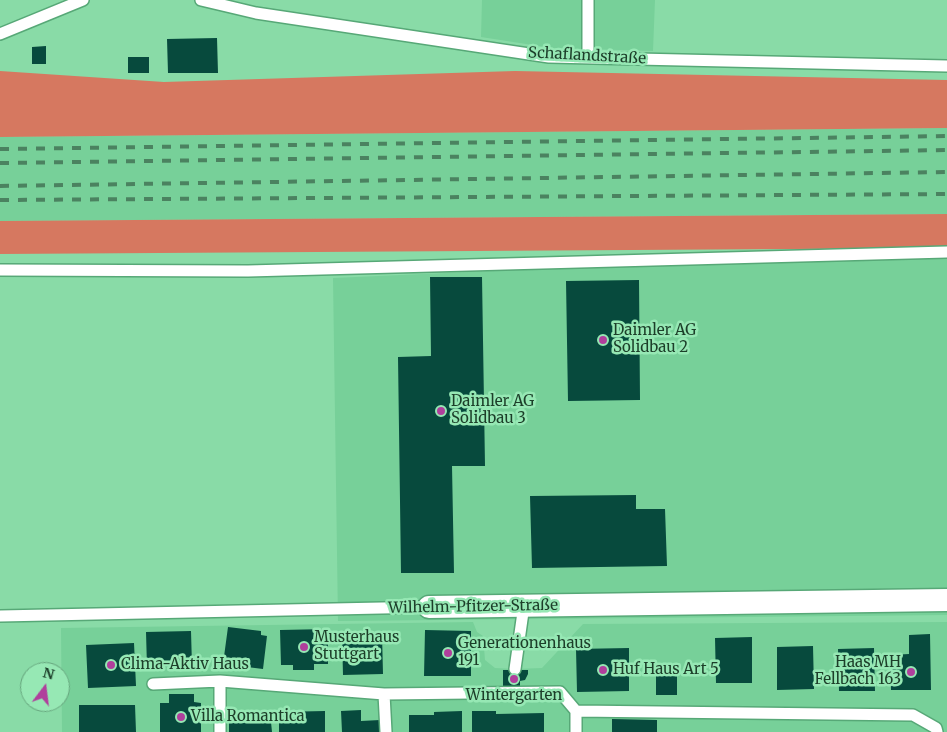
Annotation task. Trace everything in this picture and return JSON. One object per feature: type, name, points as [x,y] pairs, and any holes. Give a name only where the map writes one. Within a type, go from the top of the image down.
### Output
[{"type":"street","name":"Wilhelm-Pfitzer-Straße","points":[[430,608],[524,605],[947,600]]},
{"type":"lane","name":"Schaflandstraße","points":[[202,0],[256,12],[365,30],[549,57],[947,66]]},
{"type":"lane","points":[[588,0],[588,58]]},
{"type":"lane","points":[[0,34],[75,1]]},
{"type":"lane","points":[[0,270],[248,271],[947,252]]},
{"type":"lane","points":[[515,668],[524,605]]},
{"type":"lane","name":"Wilhelm-Pfitzer-Straße","points":[[0,616],[430,608]]},
{"type":"lane","points":[[220,681],[220,732]]},
{"type":"lane","points":[[153,684],[220,681],[384,694],[560,692],[576,711],[576,732]]},
{"type":"lane","points":[[384,694],[386,732]]},
{"type":"lane","points":[[576,711],[913,715],[936,728],[938,732]]},
{"type":"shaded area","points":[[482,0],[655,0],[653,51],[552,48],[481,37]]},
{"type":"shaded area","points":[[0,71],[164,82],[515,71],[947,80],[947,128],[0,137]]},
{"type":"shaded area","points":[[947,128],[947,214],[0,221],[0,137]]},
{"type":"shaded area","points":[[947,214],[947,248],[0,254],[0,221]]},
{"type":"shaded area","points":[[947,258],[947,615],[338,621],[333,278],[670,263]]},
{"type":"shaded area","points":[[473,622],[477,632],[483,636],[485,660],[495,668],[515,669],[542,668],[583,624],[947,622],[947,732],[62,732],[62,712],[70,712],[70,662],[61,662],[61,628]]},
{"type":"building","points":[[217,38],[218,73],[168,73],[167,39]]},
{"type":"building","points":[[46,46],[46,64],[32,64],[32,47]]},
{"type":"building","points":[[128,57],[149,57],[149,73],[128,73]]},
{"type":"building","name":"Daimler AG Solidbau 3","points":[[430,277],[482,277],[485,466],[452,466],[454,573],[401,573],[398,357],[431,356]]},
{"type":"building","name":"Daimler AG Solidbau 2","points":[[639,280],[640,400],[568,401],[566,281]]},
{"type":"building","points":[[636,495],[636,509],[665,509],[667,566],[532,568],[530,496]]},
{"type":"building","points":[[228,627],[261,631],[261,635],[267,636],[263,669],[223,664]]},
{"type":"building","name":"Musterhaus Stuttgart","points":[[328,629],[328,664],[314,664],[314,670],[293,670],[293,665],[281,665],[280,630]]},
{"type":"building","name":"Generationenhaus 191","points":[[425,630],[471,631],[471,676],[424,676]]},
{"type":"building","points":[[191,631],[192,666],[147,667],[146,632]]},
{"type":"building","points":[[382,634],[383,674],[343,675],[342,635]]},
{"type":"building","name":"Haas MH Fellbach 163","points":[[930,634],[931,690],[891,690],[890,655],[909,654],[909,635]]},
{"type":"building","points":[[752,637],[752,683],[716,683],[715,638]]},
{"type":"building","name":"Clima-Aktiv Haus","points":[[134,643],[136,686],[88,688],[86,645]]},
{"type":"building","points":[[813,646],[814,689],[777,690],[777,647]]},
{"type":"building","name":"Huf Haus Art 5","points":[[629,648],[629,691],[577,692],[576,649]]},
{"type":"building","points":[[874,648],[875,691],[839,691],[838,649]]},
{"type":"building","points":[[656,669],[677,669],[677,695],[656,695]]},
{"type":"building","name":"Wintergarten","points":[[503,670],[528,670],[528,674],[525,680],[520,681],[520,686],[503,686]]},
{"type":"building","name":"Villa Romantica","points":[[169,694],[194,694],[194,702],[201,703],[201,732],[160,732],[160,703],[169,703]]},
{"type":"building","points":[[79,705],[135,705],[136,732],[79,732]]},
{"type":"building","points":[[361,710],[361,721],[380,720],[380,732],[342,732],[341,711]]},
{"type":"building","points":[[325,711],[325,732],[279,732],[279,712]]},
{"type":"building","points":[[462,711],[462,732],[409,732],[409,715],[434,715],[434,712]]},
{"type":"building","points":[[472,711],[496,711],[496,714],[544,713],[544,732],[472,732]]},
{"type":"building","points":[[612,719],[657,720],[657,732],[612,732]]},
{"type":"building","points":[[229,722],[271,722],[272,732],[229,732]]},
{"type":"railway","points":[[0,149],[947,136]]},
{"type":"railway","points":[[0,163],[947,150]]},
{"type":"railway","points":[[0,186],[947,172]]},
{"type":"railway","points":[[0,200],[947,194]]},
{"type":"place","name":"Daimler AG Solidbau 2","points":[[603,340]]},
{"type":"place","name":"Daimler AG Solidbau 3","points":[[441,411]]},
{"type":"place","name":"Musterhaus Stuttgart","points":[[304,647]]},
{"type":"place","name":"Generationenhaus 191","points":[[448,653]]},
{"type":"place","name":"Clima-Aktiv Haus","points":[[111,665]]},
{"type":"place","name":"Huf Haus Art 5","points":[[603,670]]},
{"type":"place","name":"Haas MH Fellbach 163","points":[[911,672]]},
{"type":"place","name":"Wintergarten","points":[[514,679]]},
{"type":"place","name":"Villa Romantica","points":[[181,717]]}]
